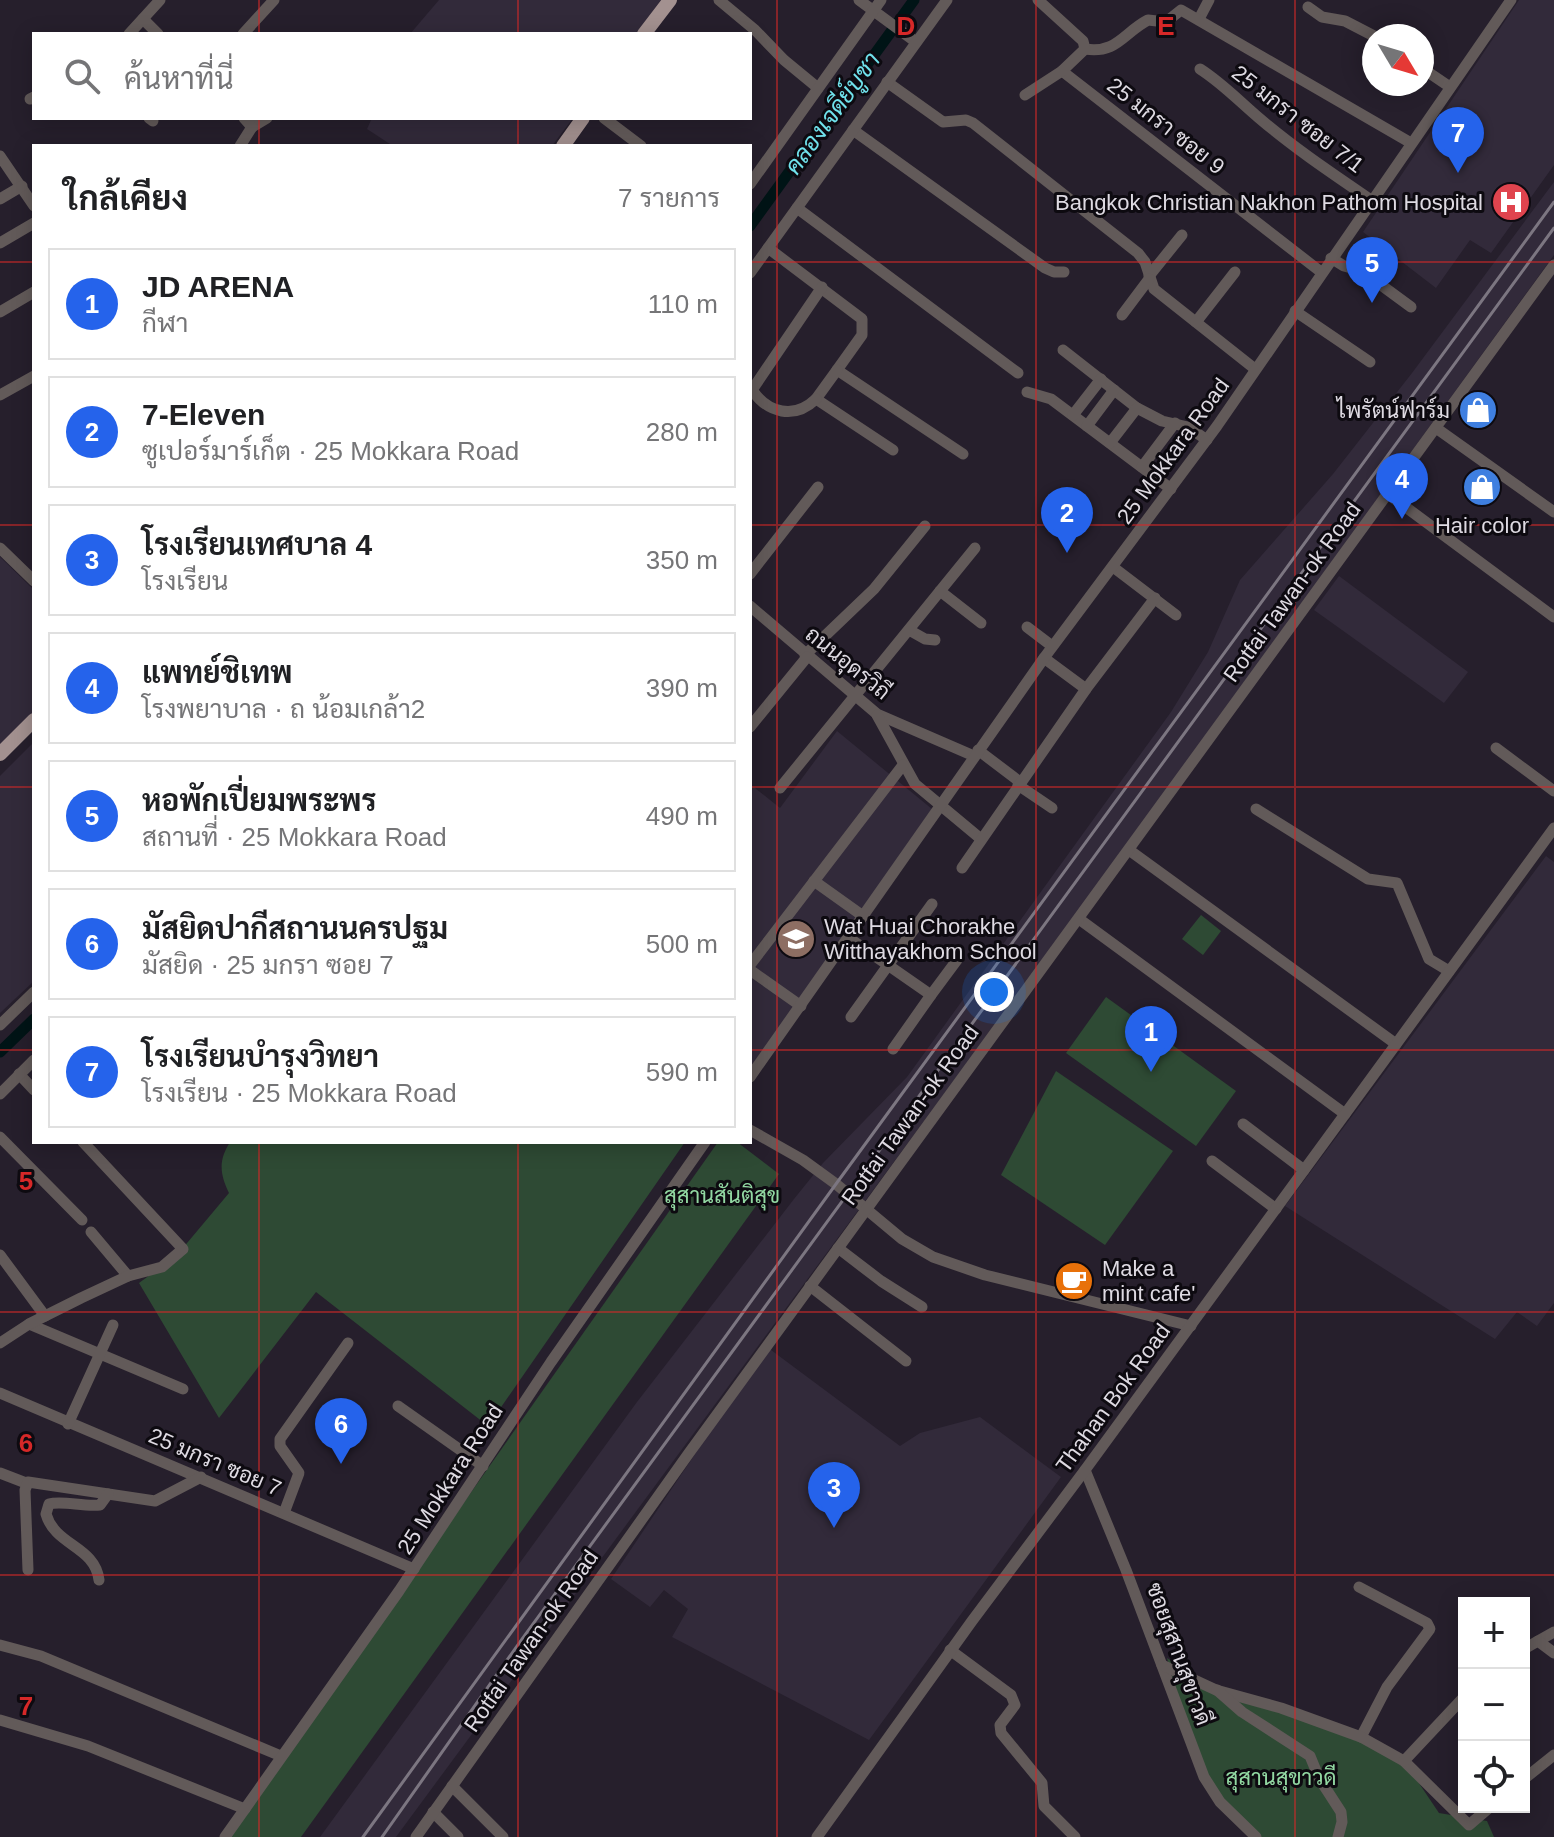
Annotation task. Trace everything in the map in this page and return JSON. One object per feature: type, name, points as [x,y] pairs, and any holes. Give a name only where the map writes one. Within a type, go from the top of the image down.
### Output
[{"type":"main road","points":[[646,32],[670,0]]},
{"type":"main road","points":[[564,144],[582,120]]},
{"type":"main road","points":[[0,754],[32,722]]},
{"type":"street","points":[[131,32],[160,0]]},
{"type":"street","points":[[245,32],[274,0]]},
{"type":"street","points":[[719,0],[818,88]]},
{"type":"street","points":[[859,0],[879,9],[912,39]]},
{"type":"street","points":[[752,270],[887,82],[912,39],[947,0]]},
{"type":"street","points":[[1038,0],[1083,41],[1085,49]]},
{"type":"street","points":[[1199,19],[1209,0]]},
{"type":"street","name":"25 Mokkara Road","points":[[752,1074],[1052,646],[1207,440],[1511,0]]},
{"type":"street","points":[[1085,49],[1103,51],[1148,20],[1166,22],[1180,5],[1340,104],[1411,143]]},
{"type":"street","points":[[1308,7],[1322,17],[1345,21],[1362,30]]},
{"type":"street","points":[[752,181],[879,9]]},
{"type":"street","points":[[143,19],[156,32]]},
{"type":"street","points":[[1025,95],[1062,71],[1085,49]]},
{"type":"street","name":"25 มกรา ซอย 7/1","points":[[1200,69],[1300,150],[1371,200]]},
{"type":"street","name":"25 มกรา ซอย 9","points":[[1062,71],[1321,272]]},
{"type":"street","points":[[1434,76],[1450,87]]},
{"type":"street","points":[[887,82],[943,122],[966,120],[973,123],[1138,253],[1145,262],[1154,289],[1255,369]]},
{"type":"street","points":[[607,120],[638,144]]},
{"type":"street","points":[[241,144],[248,122]]},
{"type":"street","points":[[853,130],[1045,268],[1064,272]]},
{"type":"street","points":[[0,156],[32,203]]},
{"type":"street","points":[[0,199],[22,186]]},
{"type":"street","points":[[797,208],[1018,373]]},
{"type":"street","points":[[0,243],[32,224]]},
{"type":"street","points":[[1122,315],[1182,235]]},
{"type":"street","points":[[768,248],[822,287],[857,314],[864,323],[862,335],[816,399],[799,412],[790,412],[762,401],[752,390],[822,287]]},
{"type":"street","points":[[1331,258],[1362,271],[1411,307]]},
{"type":"street","name":"Rotfai Tawan-ok Road","points":[[416,1837],[810,1286],[1554,266]]},
{"type":"street","points":[[1196,322],[1235,272]]},
{"type":"street","points":[[0,312],[32,293]]},
{"type":"street","points":[[1295,311],[1370,362]]},
{"type":"street","points":[[1063,350],[1137,408],[1162,421],[1188,427],[1207,440]]},
{"type":"street","points":[[837,370],[963,454]]},
{"type":"street","points":[[0,395],[32,377]]},
{"type":"street","points":[[1073,415],[1101,379]]},
{"type":"street","points":[[1087,426],[1114,390]]},
{"type":"street","points":[[1027,392],[1051,399],[1171,489]]},
{"type":"street","points":[[816,399],[893,450]]},
{"type":"street","points":[[1110,443],[1137,408]]},
{"type":"street","points":[[1142,467],[1175,423]]},
{"type":"street","points":[[1436,428],[1554,512]]},
{"type":"street","points":[[752,571],[818,487]]},
{"type":"street","points":[[1388,494],[1554,617]]},
{"type":"street","points":[[752,724],[806,656],[874,589],[925,526]]},
{"type":"street","points":[[0,548],[32,579]]},
{"type":"street","points":[[780,788],[975,548]]},
{"type":"street","points":[[1113,567],[1176,615]]},
{"type":"street","points":[[940,591],[981,623]]},
{"type":"street","points":[[962,868],[1086,689],[1155,598]]},
{"type":"street","name":"ถนนอุดรวิถี","points":[[752,608],[877,714],[976,753],[1052,808]]},
{"type":"street","points":[[1027,627],[1052,646]]},
{"type":"street","points":[[909,630],[925,639],[935,640]]},
{"type":"street","points":[[1044,658],[1086,689]]},
{"type":"street","points":[[877,714],[915,784],[981,839]]},
{"type":"street","points":[[1496,748],[1554,791]]},
{"type":"street","points":[[752,965],[903,765]]},
{"type":"street","points":[[1256,809],[1368,879],[1397,883],[1429,959],[1449,971]]},
{"type":"street","name":"Thahan Bok Road","points":[[817,1837],[950,1650],[1554,828]]},
{"type":"street","points":[[1129,850],[1396,1044]]},
{"type":"street","points":[[814,881],[863,916]]},
{"type":"street","points":[[851,1017],[932,904]]},
{"type":"street","points":[[1079,919],[1345,1114]]},
{"type":"street","points":[[849,938],[931,995]]},
{"type":"street","points":[[893,1049],[957,960]]},
{"type":"street","points":[[752,969],[801,1006]]},
{"type":"street","points":[[0,1025],[32,994]]},
{"type":"street","points":[[0,1094],[32,1062]]},
{"type":"street","points":[[19,1074],[32,1088]]},
{"type":"street","points":[[1243,1124],[1304,1170]]},
{"type":"street","points":[[752,1131],[803,1160],[902,1239],[933,1257],[985,1275],[1191,1326]]},
{"type":"street","points":[[0,1137],[82,1220]]},
{"type":"street","points":[[0,1343],[29,1324],[128,1276],[162,1267],[183,1249],[85,1144]]},
{"type":"street","name":"25 Mokkara Road","points":[[225,1837],[414,1569],[551,1362],[704,1144]]},
{"type":"street","points":[[1212,1161],[1276,1209]]},
{"type":"street","points":[[91,1232],[128,1276]]},
{"type":"street","points":[[838,1248],[922,1307]]},
{"type":"street","points":[[0,1255],[45,1316]]},
{"type":"street","points":[[810,1286],[906,1361]]},
{"type":"street","points":[[29,1324],[183,1389]]},
{"type":"street","points":[[68,1424],[113,1325]]},
{"type":"street","points":[[284,1513],[299,1473],[280,1446],[280,1439],[348,1343]]},
{"type":"street","name":"25 มกรา ซอย 7","points":[[0,1393],[414,1569]]},
{"type":"street","points":[[398,1406],[483,1466]]},
{"type":"street","name":"ซอยสุสานสุขาวดี","points":[[1085,1470],[1204,1777],[1220,1802],[1256,1837]]},
{"type":"street","points":[[0,1473],[26,1483],[38,1482],[155,1501],[201,1477]]},
{"type":"street","points":[[26,1483],[28,1570]]},
{"type":"street","points":[[99,1580],[98,1572],[83,1552],[55,1534],[46,1514],[49,1504],[54,1502],[80,1507],[100,1505],[108,1494]]},
{"type":"street","points":[[1359,1587],[1427,1623],[1430,1629],[1387,1687],[1361,1737]]},
{"type":"street","points":[[1530,1646],[1554,1632]]},
{"type":"street","points":[[1538,1641],[1554,1653]]},
{"type":"street","points":[[0,1645],[41,1656],[281,1756]]},
{"type":"street","points":[[950,1650],[1011,1695],[1014,1708],[1000,1725],[1001,1733],[1042,1783],[1044,1806],[1075,1837]]},
{"type":"street","points":[[1162,1665],[1216,1690],[1295,1713],[1361,1737],[1404,1761],[1469,1825],[1483,1813]]},
{"type":"street","points":[[1216,1690],[1242,1712],[1310,1756],[1319,1778],[1341,1812],[1338,1837]]},
{"type":"street","points":[[1404,1761],[1458,1703]]},
{"type":"street","points":[[0,1720],[88,1746],[245,1809]]},
{"type":"street","points":[[1530,1774],[1554,1755]]},
{"type":"street","points":[[452,1786],[503,1837]]},
{"type":"street","points":[[433,1812],[458,1837]]},
{"type":"shaded area","points":[[439,0],[661,0],[637,32],[412,32]]},
{"type":"shaded area","points":[[1519,0],[1554,0],[1554,165],[1491,253],[1470,240],[1436,288],[1363,232]]},
{"type":"shaded area","points":[[371,120],[572,120],[554,144],[390,144],[367,129]]},
{"type":"shaded area","points":[[1554,182],[1554,255],[1031,976],[396,1837],[320,1837],[637,1402],[823,1163],[907,1077],[1171,712],[1208,652],[1240,580],[1333,474]]},
{"type":"shaded area","points":[[0,557],[32,588],[32,713],[0,745]]},
{"type":"shaded area","points":[[1339,576],[1468,672],[1444,703],[1314,610]]},
{"type":"shaded area","name":"Wat Huai Chorakhe Witthayakhom School","points":[[837,731],[932,809],[752,1066],[752,786],[780,808]]},
{"type":"shaded area","points":[[32,744],[32,983],[0,1013],[0,776]]},
{"type":"shaded area","points":[[1546,856],[1554,862],[1554,1303],[1537,1326],[1517,1312],[1495,1339],[1285,1206]]},
{"type":"shaded area","points":[[767,1347],[900,1446],[920,1433],[980,1417],[1061,1477],[869,1740],[672,1637],[688,1609],[664,1590],[650,1607],[611,1579]]},
{"type":"green space","points":[[1201,915],[1221,931],[1203,955],[1182,939]]},
{"type":"green space","points":[[1106,997],[1236,1091],[1196,1146],[1066,1053]]},
{"type":"green space","points":[[1056,1071],[1173,1151],[1105,1245],[1001,1175]]},
{"type":"green space","points":[[229,1144],[684,1144],[488,1426],[316,1292],[219,1418],[139,1283],[177,1255],[229,1193],[222,1168]]},
{"type":"green space","name":"สุสานสันติสุข","points":[[717,1144],[740,1144],[779,1174],[301,1837],[228,1837]]},
{"type":"green space","name":"สุสานสุขาวดี","points":[[1167,1658],[1216,1690],[1344,1733],[1404,1761],[1439,1813],[1487,1821],[1494,1837],[1257,1837],[1220,1802],[1190,1740]]},
{"type":"waterway","name":"คลองเจดีย์บูชา","points":[[752,223],[914,0]]},
{"type":"waterway","name":"คลองเจดีย์บูชา","points":[[0,1052],[32,1021]]},
{"type":"railway","points":[[363,1837],[1554,202]]},
{"type":"railway","points":[[382,1837],[522,1639],[1554,228]]},
{"type":"place","name":"โรงเรียนบำรุงวิทยา","points":[[1458,173]]},
{"type":"place","name":"Bangkok Christian Nakhon Pathom Hospital","points":[[1511,202]]},
{"type":"place","name":"หอพักเปี่ยมพระพร","points":[[1372,303]]},
{"type":"place","name":"ไพรัตน์ฟาร์ม","points":[[1478,410]]},
{"type":"place","name":"Hair color","points":[[1482,487]]},
{"type":"place","name":"แพทย์ชิเทพ","points":[[1402,519]]},
{"type":"place","name":"7-Eleven","points":[[1067,553]]},
{"type":"place","name":"Wat Huai Chorakhe Witthayakhom School","points":[[796,939]]},
{"type":"place","name":"JD ARENA","points":[[1151,1072]]},
{"type":"place","name":"Make a mint cafe'","points":[[1074,1281]]},
{"type":"place","name":"มัสยิดปากีสถานนครปฐม","points":[[341,1464]]},
{"type":"place","name":"โรงเรียนเทศบาล 4","points":[[834,1528]]}]
